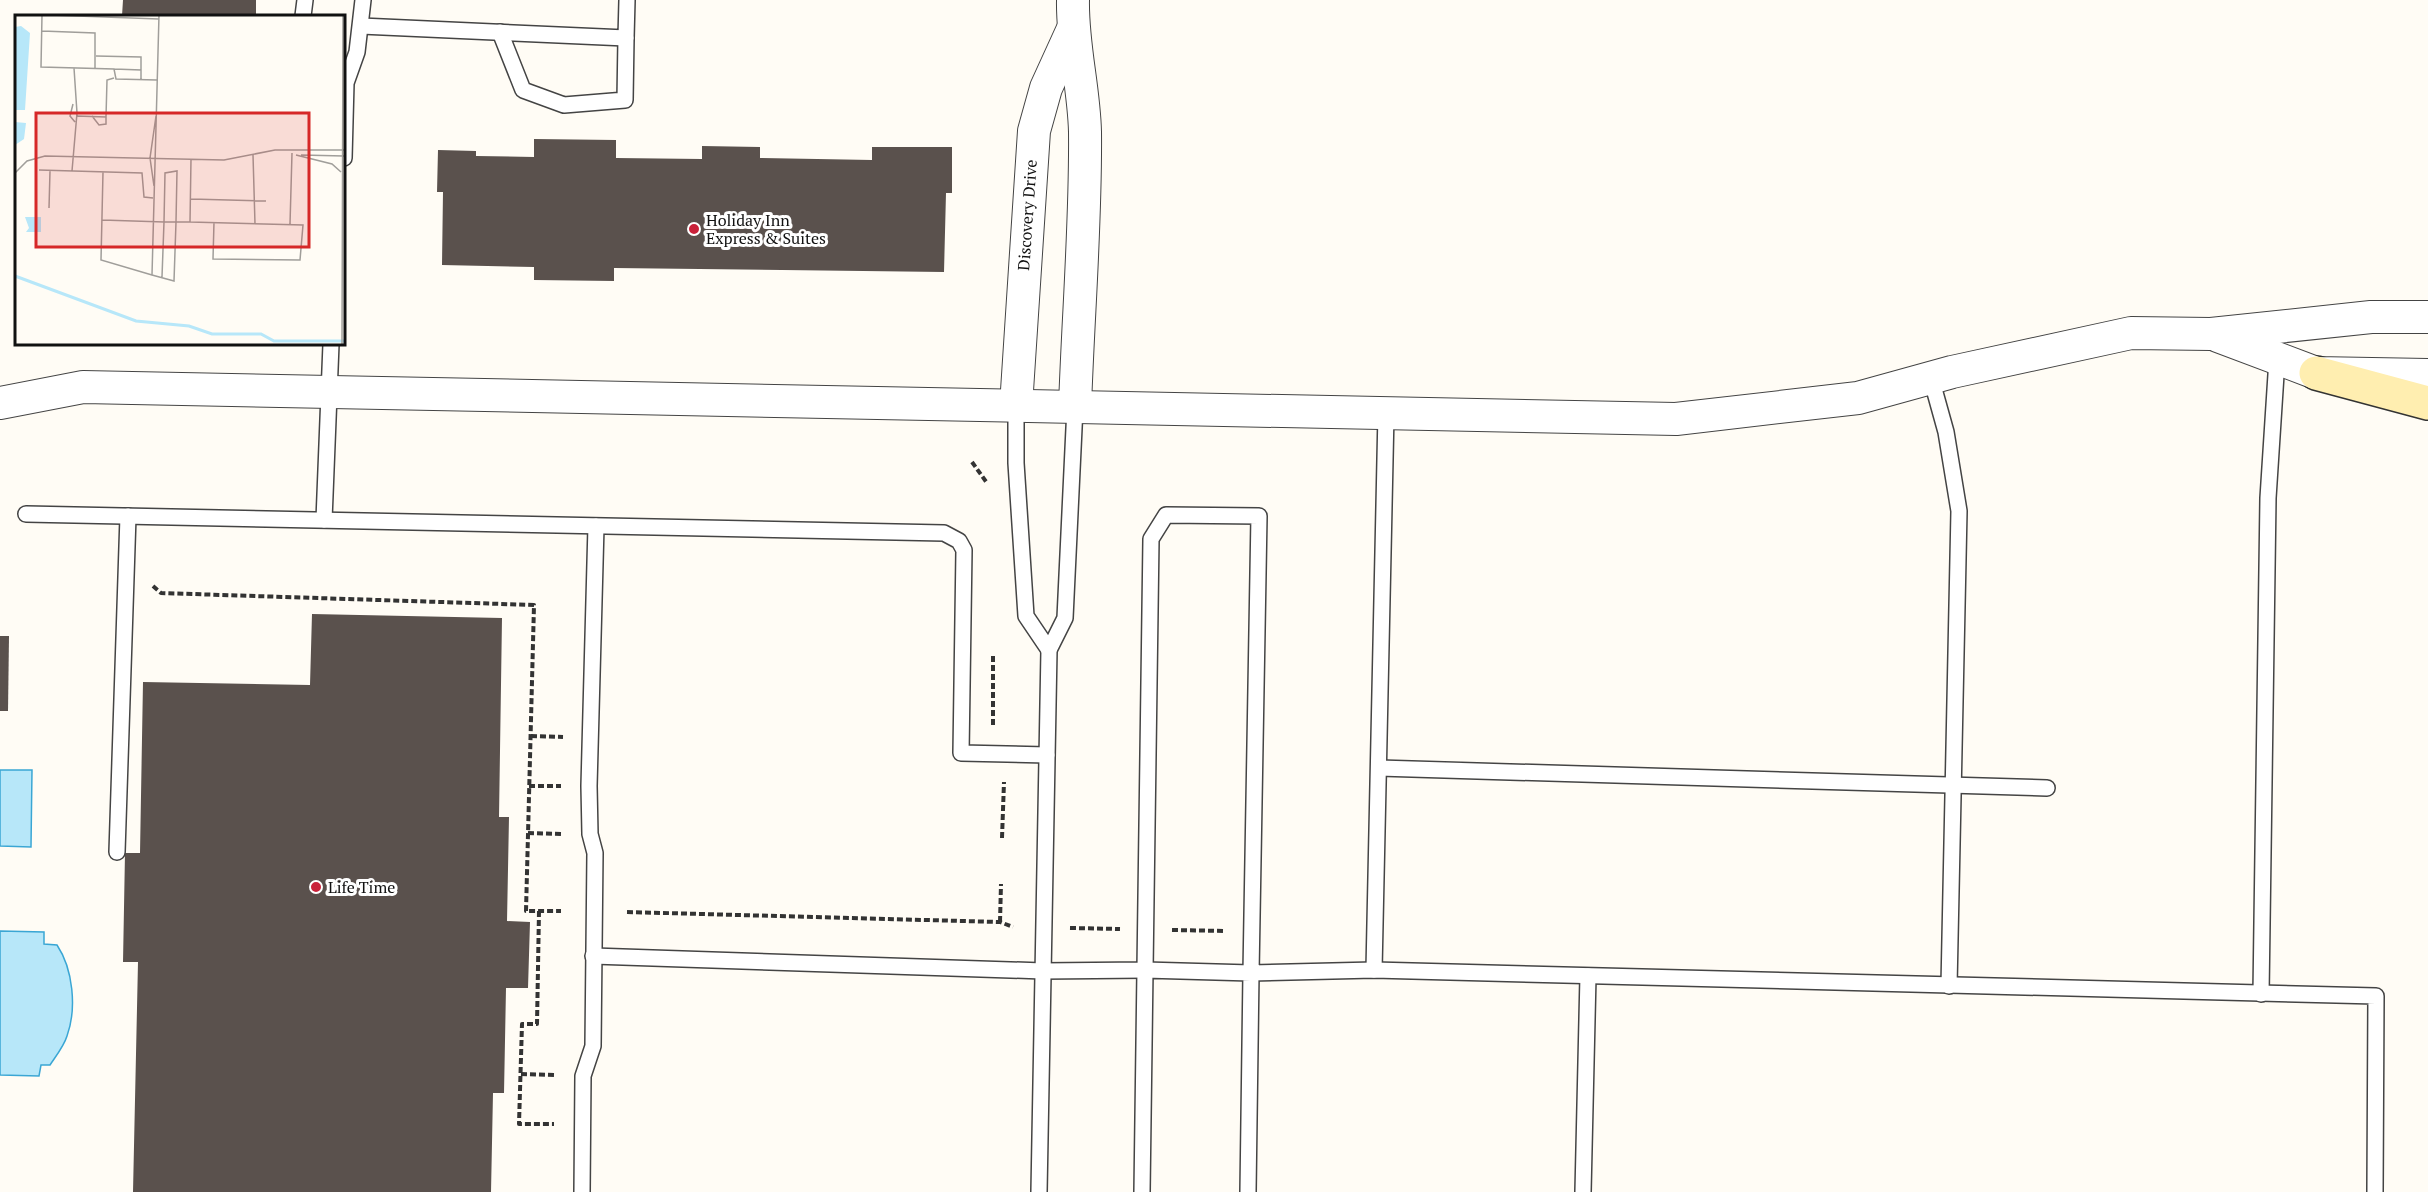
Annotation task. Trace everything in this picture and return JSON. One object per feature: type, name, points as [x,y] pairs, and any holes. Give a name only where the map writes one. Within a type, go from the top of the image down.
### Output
[{"type":"main road","points":[[2316,373],[2428,403]]},
{"type":"street","name":"Discovery Drive","points":[[1073,0],[1072,31],[1082,86],[1084,132],[1075,407]]},
{"type":"street","name":"Discovery Drive","points":[[1016,406],[1034,131],[1046,88],[1072,31]]},
{"type":"street","points":[[0,403],[84,387],[1676,419],[1858,398],[1931,378],[2131,333],[2211,334],[2371,317],[2428,318]]},
{"type":"street","points":[[2211,334],[2316,373],[2428,375]]},
{"type":"lane","points":[[303,15],[305,0]]},
{"type":"lane","points":[[345,81],[357,52],[363,0]]},
{"type":"lane","points":[[500,32],[524,90],[564,105],[626,100],[627,0]]},
{"type":"lane","points":[[361,26],[626,38]]},
{"type":"lane","points":[[324,520],[331,345]]},
{"type":"lane","points":[[2261,994],[2268,498],[2277,359]]},
{"type":"lane","points":[[1931,378],[1946,432],[1959,511],[1949,986]]},
{"type":"lane","points":[[1016,406],[1016,463],[1026,616],[1049,650]]},
{"type":"lane","points":[[1039,1192],[1049,650],[1065,618],[1075,407]]},
{"type":"lane","points":[[1374,970],[1386,413]]},
{"type":"lane","points":[[26,514],[944,533],[959,541],[964,550],[961,753],[1047,755]]},
{"type":"lane","points":[[1142,1192],[1151,539],[1166,515],[1259,516],[1248,1192]]},
{"type":"lane","points":[[117,852],[129,516]]},
{"type":"lane","points":[[582,1192],[583,1076],[593,1046],[595,853],[590,834],[596,526]]},
{"type":"lane","points":[[1378,768],[2047,788]]},
{"type":"lane","points":[[593,956],[1043,971],[1145,970],[1251,973],[1374,970],[2376,996],[2375,1192]]},
{"type":"lane","points":[[1583,1192],[1588,976]]},
{"type":"path","points":[[127,564],[160,593],[534,605],[526,911],[561,911]]},
{"type":"path","points":[[1002,838],[1004,778]]},
{"type":"path","points":[[528,833],[590,834]]},
{"type":"path","points":[[1000,922],[1001,884]]},
{"type":"path","points":[[539,911],[537,1024],[522,1024],[519,1124],[583,1125]]},
{"type":"path","points":[[627,912],[1000,922],[1013,927]]},
{"type":"path","points":[[1070,928],[1123,929]]},
{"type":"path","points":[[1168,930],[1229,931]]},
{"type":"path","points":[[521,1074],[583,1076]]},
{"type":"water","points":[[0,770],[32,770],[31,847],[0,846]]},
{"type":"water","points":[[0,931],[44,932],[44,944],[57,945],[67,965],[72,989],[70,1025],[62,1047],[50,1065],[41,1065],[39,1076],[0,1075]]},
{"type":"building","points":[[123,0],[256,0],[256,15],[122,15]]},
{"type":"building","name":"Holiday Inn Express & Suites","points":[[534,139],[616,140],[616,158],[702,159],[702,146],[760,147],[760,158],[872,160],[872,147],[952,147],[952,193],[946,193],[944,272],[614,268],[614,281],[534,280],[534,267],[442,265],[443,192],[437,192],[438,150],[476,151],[476,156],[534,157]]},
{"type":"building","name":"Life Time","points":[[312,614],[502,618],[499,817],[509,817],[507,921],[530,922],[528,988],[506,988],[504,1093],[493,1093],[491,1192],[133,1192],[138,962],[123,962],[125,853],[140,853],[143,682],[310,685]]},
{"type":"building","points":[[0,636],[9,636],[8,711],[0,711]]},
{"type":"place","name":"Holiday Inn Express & Suites","points":[[694,229]]},
{"type":"place","name":"Life Time","points":[[316,887]]}]
